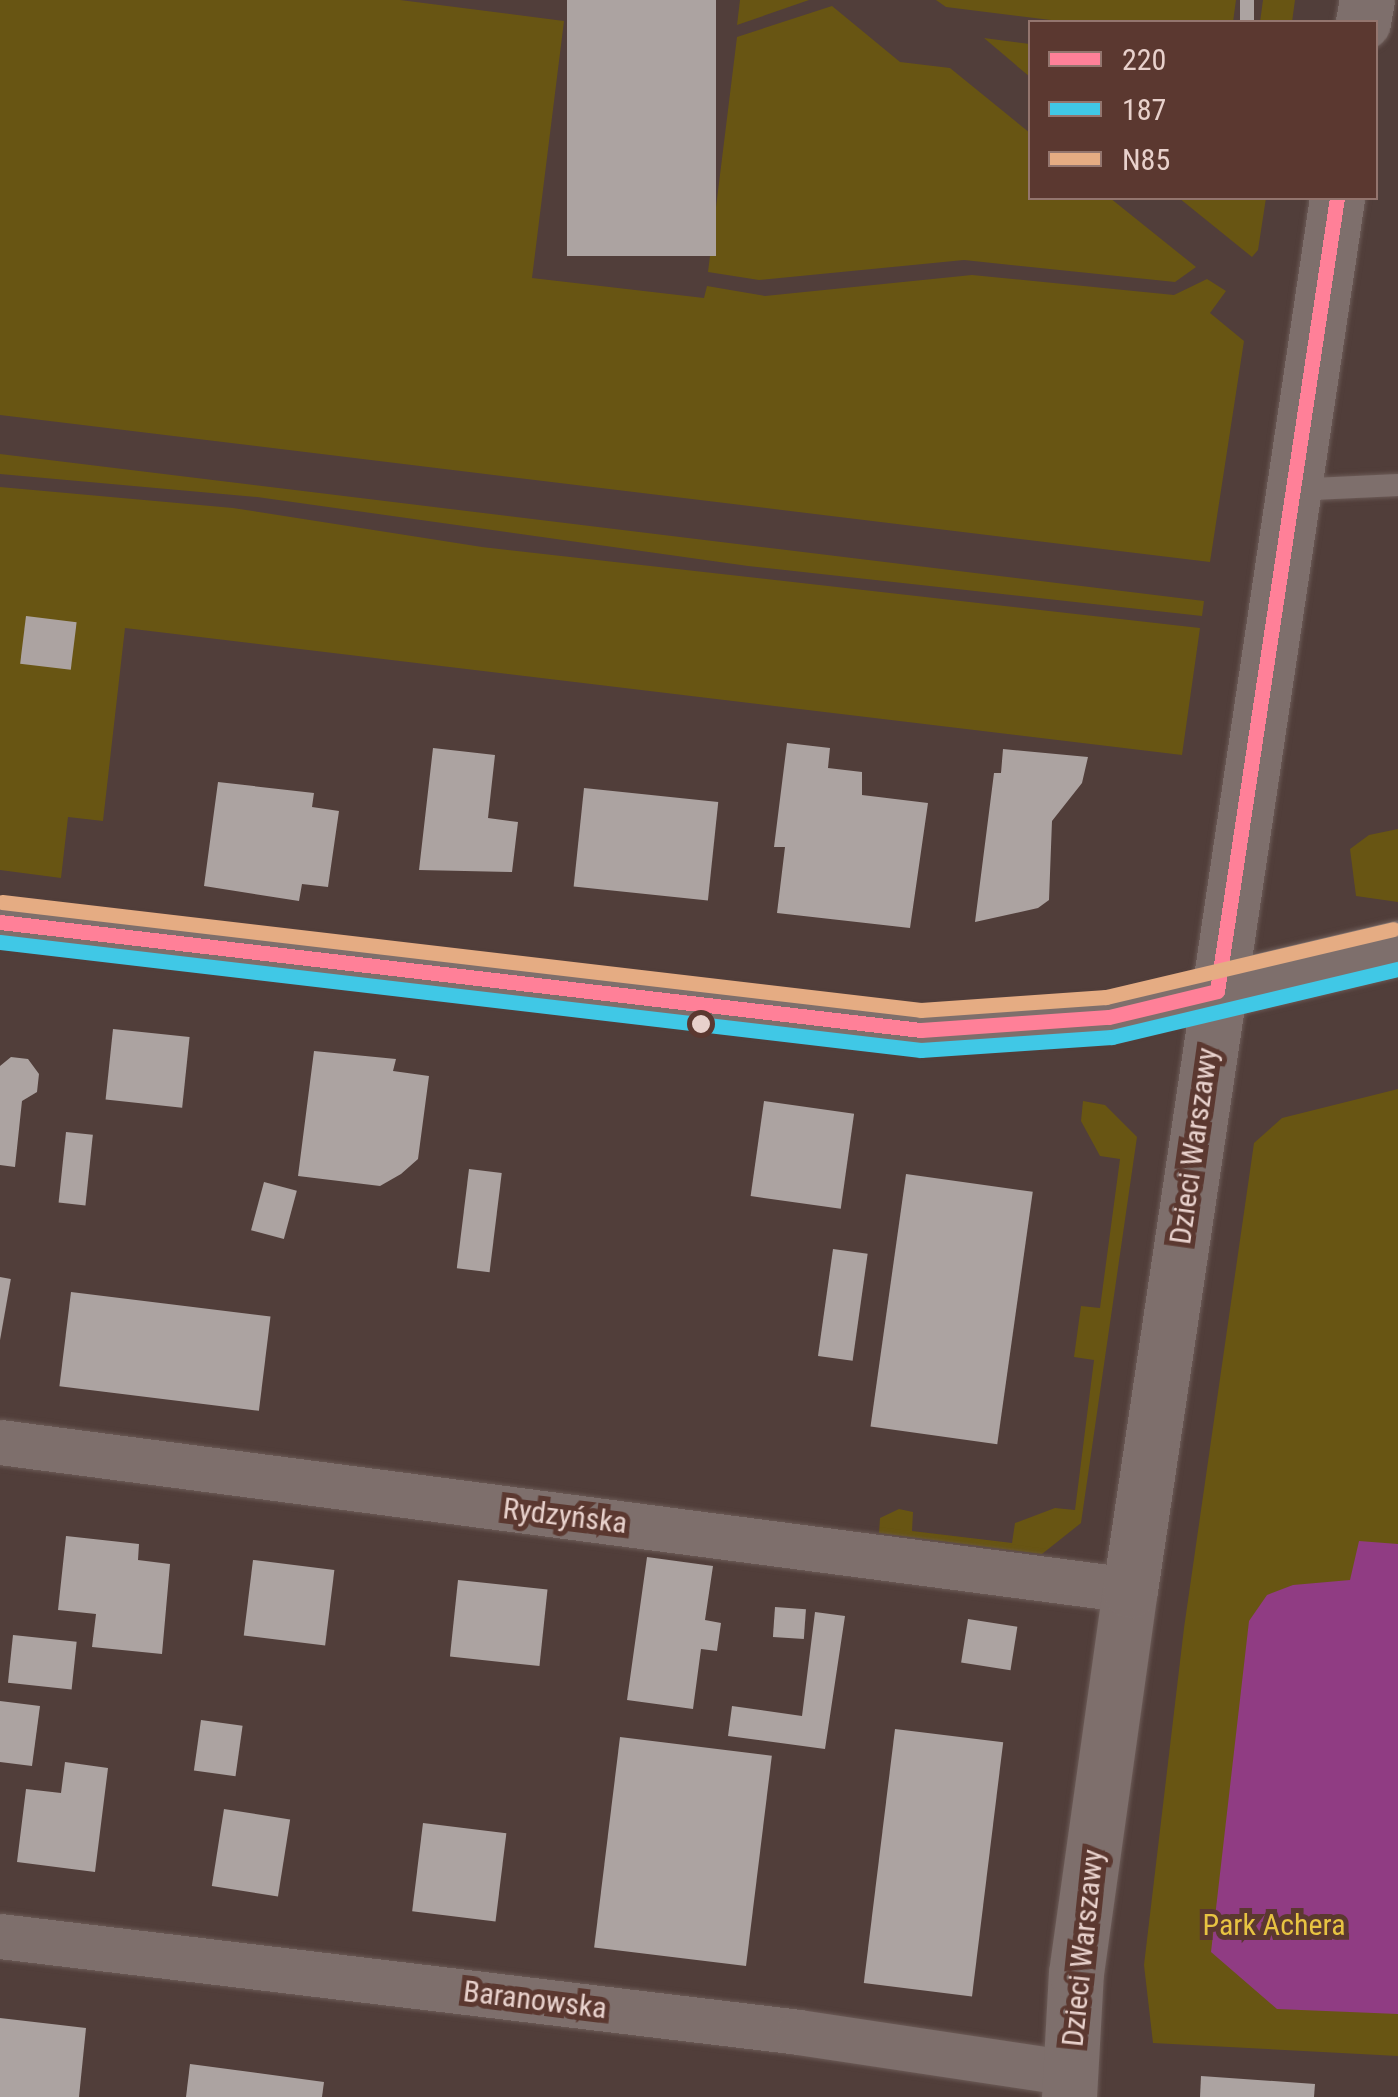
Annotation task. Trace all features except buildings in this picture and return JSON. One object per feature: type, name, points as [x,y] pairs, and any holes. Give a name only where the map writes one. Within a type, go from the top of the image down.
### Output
[{"type":"street","name":"Dzieci Warszawy","points":[[1069,2085],[1076,1973],[1130,1590],[1337,200]]},
{"type":"street","points":[[0,922],[921,1030],[1109,1017],[1398,948]]},
{"type":"street","name":"Rydzyńska","points":[[0,1442],[1130,1590]]},
{"type":"street","name":"Baranowska","points":[[0,1936],[798,2032],[1069,2085]]},
{"type":"lane","points":[[1292,490],[1398,486]]},
{"type":"green space","points":[[0,0],[400,0],[564,21],[532,278],[704,298],[707,286],[765,296],[972,275],[1174,295],[1207,279],[1226,291],[1210,313],[1244,341],[1210,562],[0,415]]},
{"type":"green space","points":[[740,0],[809,0],[737,25]]},
{"type":"green space","points":[[936,0],[1236,0],[1233,20],[1051,20],[946,7]]},
{"type":"green space","points":[[1263,0],[1295,0],[1292,20],[1260,20]]},
{"type":"green space","points":[[832,6],[900,62],[950,68],[1028,131],[1028,200],[1112,200],[1196,267],[1175,282],[964,260],[759,280],[708,272],[737,37]]},
{"type":"green space","points":[[984,38],[1028,44],[1028,75]]},
{"type":"green space","points":[[1181,200],[1266,200],[1258,250],[1252,257]]},
{"type":"green space","points":[[0,454],[1204,601],[1202,616],[748,566],[257,497],[0,474]]},
{"type":"green space","points":[[0,487],[233,508],[482,547],[1200,628],[1182,755],[125,628],[103,821],[68,817],[61,878],[0,870]]},
{"type":"green space","points":[[1398,829],[1398,902],[1356,896],[1350,849],[1369,835]]},
{"type":"green space","name":"Park Achera","points":[[1398,1089],[1398,2056],[1153,2043],[1144,1965],[1184,1628],[1254,1143],[1282,1118]]},
{"type":"green space","points":[[1083,1101],[1105,1105],[1137,1137],[1081,1523],[1042,1554],[879,1533],[880,1518],[899,1509],[913,1512],[912,1531],[1012,1543],[1015,1523],[1055,1508],[1075,1510],[1094,1360],[1074,1357],[1081,1306],[1100,1308],[1120,1159],[1100,1156],[1081,1121]]},
{"type":"shaded area","points":[[1359,1541],[1398,1544],[1398,2014],[1277,2009],[1211,1952],[1249,1621],[1267,1595],[1293,1585],[1350,1580]]},
{"type":"transit line","name":"220","points":[[1217,991],[1337,200]]},
{"type":"transit line","name":"N85","points":[[2,902],[921,1010],[1106,997],[1393,929]]},
{"type":"transit line","name":"220","points":[[0,922],[921,1030],[1109,1017],[1217,991]]},
{"type":"transit line","name":"187","points":[[0,942],[921,1050],[1112,1037],[1398,969]]}]
